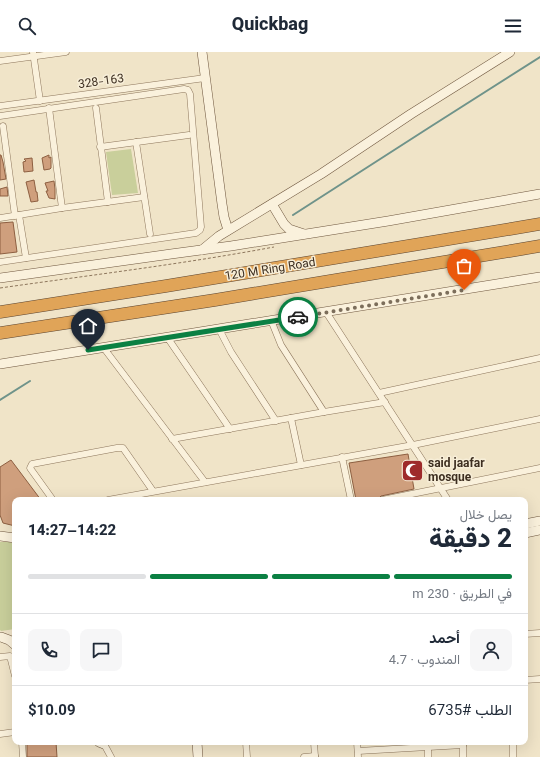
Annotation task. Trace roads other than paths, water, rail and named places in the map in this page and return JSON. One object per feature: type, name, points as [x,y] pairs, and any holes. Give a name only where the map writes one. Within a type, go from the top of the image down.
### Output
[{"type":"highway","name":"120 M Ring Road","points":[[0,312],[181,284],[540,224]]},
{"type":"highway","name":"120 M Ring Road","points":[[0,333],[208,301],[540,246]]},
{"type":"street","points":[[0,61],[33,54],[66,52]]},
{"type":"street","points":[[202,52],[224,217],[228,230]]},
{"type":"street","points":[[202,250],[228,230],[321,174],[411,114],[510,52]]},
{"type":"street","points":[[33,54],[40,100]]},
{"type":"street","name":"328-163","points":[[0,106],[205,78]]},
{"type":"street","points":[[176,81],[178,90]]},
{"type":"street","points":[[0,116],[184,89],[188,90],[190,94],[200,219],[200,230],[196,233],[0,262]]},
{"type":"street","points":[[49,108],[62,208]]},
{"type":"street","points":[[96,108],[108,202]]},
{"type":"street","points":[[3,126],[17,215],[26,258]]},
{"type":"street","points":[[100,147],[189,135]]},
{"type":"street","points":[[136,142],[150,234]]},
{"type":"street","points":[[0,278],[231,246],[540,194]]},
{"type":"street","points":[[0,218],[144,197]]},
{"type":"street","points":[[272,204],[284,224],[289,229],[308,234]]},
{"type":"street","points":[[0,364],[540,277]]},
{"type":"street","points":[[326,312],[446,497]]},
{"type":"street","points":[[271,320],[281,345],[324,412]]},
{"type":"street","points":[[219,329],[231,352],[276,421]]},
{"type":"street","points":[[167,337],[230,429]]},
{"type":"street","points":[[103,347],[205,482]]},
{"type":"street","points":[[379,393],[540,358]]},
{"type":"street","points":[[172,439],[385,402]]},
{"type":"street","points":[[291,418],[301,465]]},
{"type":"street","points":[[125,497],[412,445],[540,419]]},
{"type":"street","points":[[51,497],[30,468],[32,464],[117,448],[123,448],[153,492]]},
{"type":"street","points":[[342,457],[350,497]]},
{"type":"street","points":[[397,497],[540,468]]},
{"type":"street","points":[[528,523],[540,521]]},
{"type":"street","points":[[528,532],[540,530]]},
{"type":"street","points":[[0,534],[12,537]]},
{"type":"street","points":[[528,634],[540,633]]},
{"type":"street","points":[[1,637],[12,635]]},
{"type":"street","points":[[1,637],[12,642]]},
{"type":"street","points":[[0,658],[10,656],[12,664]]},
{"type":"street","points":[[528,680],[540,679]]},
{"type":"street","points":[[0,734],[12,732]]},
{"type":"street","points":[[22,745],[23,757]]},
{"type":"street","points":[[103,745],[111,757]]},
{"type":"street","points":[[197,745],[198,757]]},
{"type":"street","points":[[246,745],[247,757]]},
{"type":"street","points":[[304,757],[315,757],[314,745]]},
{"type":"street","points":[[358,754],[451,745]]},
{"type":"street","points":[[463,745],[463,757]]},
{"type":"street","points":[[513,745],[514,757]]},
{"type":"street","points":[[428,747],[428,757]]},
{"type":"waterway","points":[[293,215],[540,57]]},
{"type":"waterway","points":[[0,400],[30,381]]},
{"type":"place","name":"said jaafar mosque","points":[[413,470]]}]
